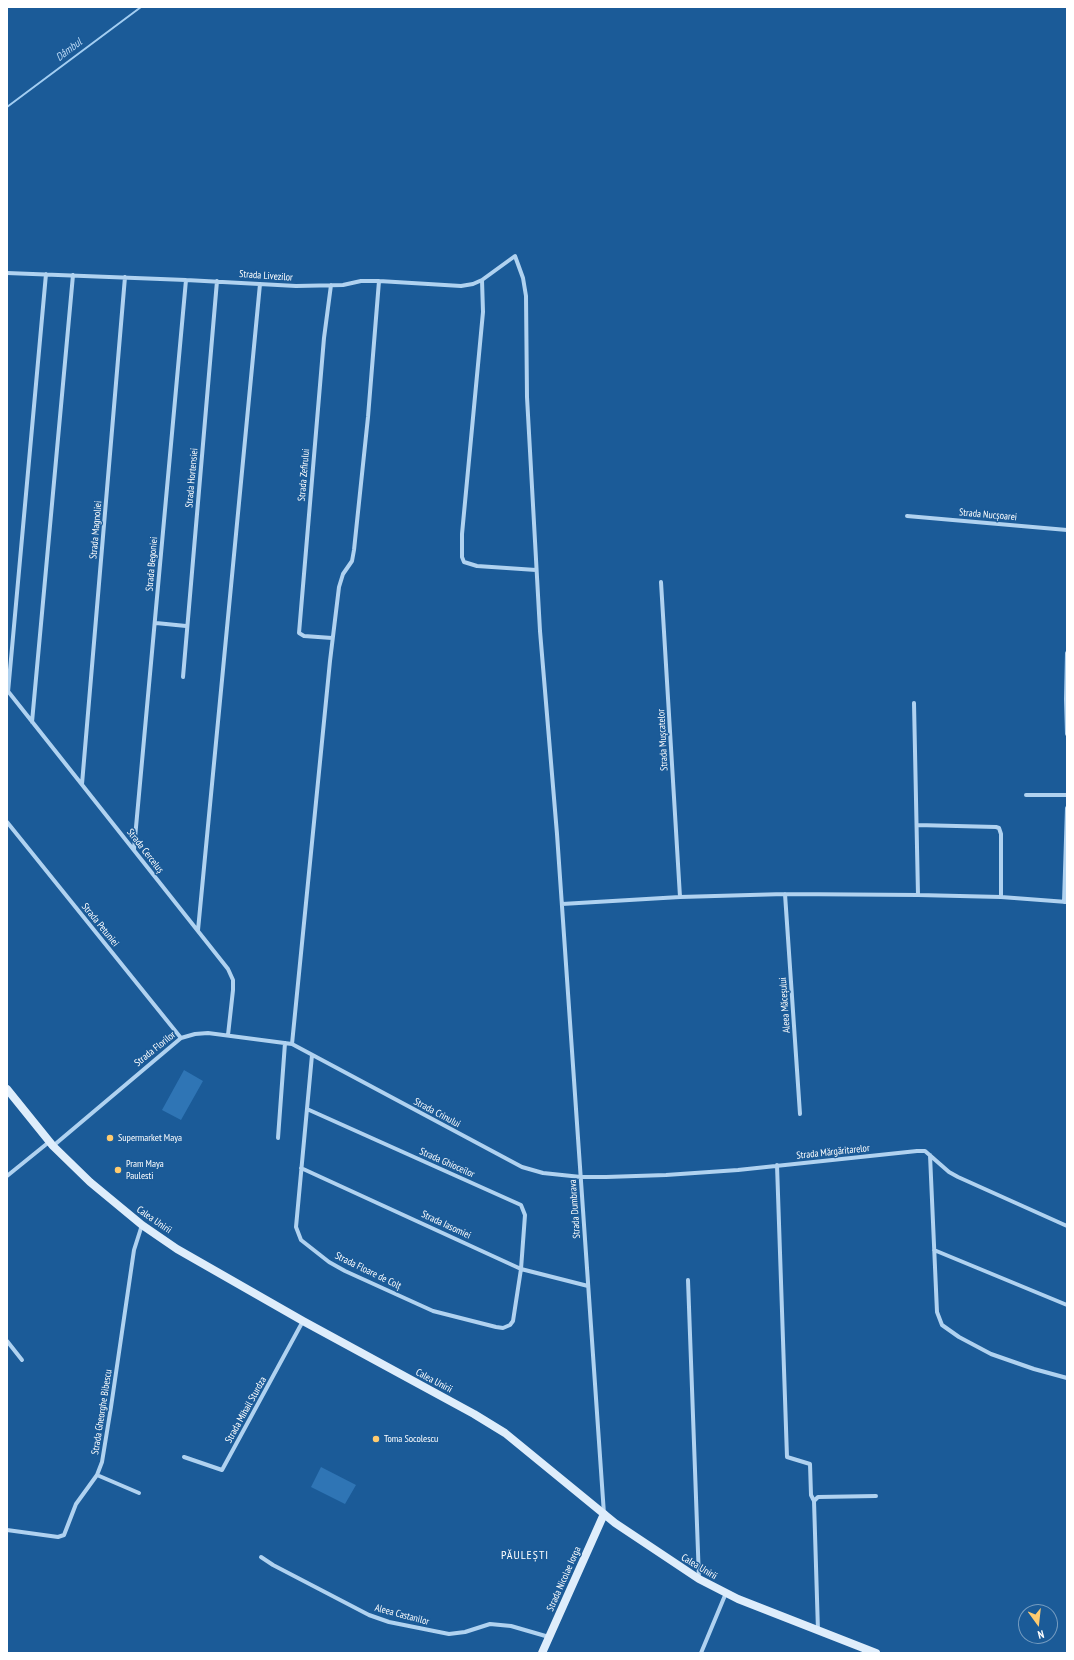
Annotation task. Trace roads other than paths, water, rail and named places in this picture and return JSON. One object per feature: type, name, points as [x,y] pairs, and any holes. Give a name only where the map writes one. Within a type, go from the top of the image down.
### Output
[{"type":"main road","name":"Calea Unirii","points":[[7,1089],[51,1144],[90,1182],[142,1225],[210,1269],[474,1414],[505,1433],[604,1514],[644,1543],[699,1579],[726,1593],[876,1653]]},
{"type":"main road","name":"Strada Nicolae Iorga","points":[[542,1653],[604,1514]]},
{"type":"street","name":"Strada Livezilor","points":[[7,273],[217,281],[296,286],[379,281],[461,286],[473,284],[482,280],[515,256]]},
{"type":"street","name":"Strada Dumbrava","points":[[515,256],[523,278],[526,296],[527,396],[536,570],[562,904],[604,1514]]},
{"type":"street","points":[[8,691],[46,274]]},
{"type":"street","points":[[32,722],[73,276]]},
{"type":"street","name":"Strada Magnoliei","points":[[82,784],[125,277]]},
{"type":"street","name":"Strada Begoniei","points":[[134,849],[156,623],[186,280]]},
{"type":"street","points":[[482,280],[483,312],[462,534],[462,557],[464,562],[477,566],[536,570]]},
{"type":"street","name":"Strada Hortensiei","points":[[183,677],[186,626],[217,281]]},
{"type":"street","points":[[292,1044],[332,638],[339,587],[343,574],[352,561],[354,550],[368,417],[379,281]]},
{"type":"street","points":[[198,930],[260,284]]},
{"type":"street","name":"Strada Zefirului","points":[[331,285],[324,338],[299,633],[304,636],[332,638]]},
{"type":"street","name":"Strada Nucșoarei","points":[[907,516],[1067,530]]},
{"type":"street","name":"Strada Mușcatelor","points":[[661,582],[680,897]]},
{"type":"street","points":[[156,623],[186,626]]},
{"type":"street","points":[[1067,653],[1067,734]]},
{"type":"street","name":"Strada Cerceluș","points":[[8,691],[228,969],[233,980],[228,1035]]},
{"type":"street","points":[[914,704],[918,895]]},
{"type":"street","points":[[1026,795],[1067,795]]},
{"type":"street","points":[[562,904],[680,897],[785,894],[1001,897],[1065,902],[1067,808]]},
{"type":"street","name":"Strada Petuniei","points":[[7,822],[181,1038]]},
{"type":"street","points":[[917,825],[999,828],[1001,834],[1001,897]]},
{"type":"street","name":"Aleea Măceșului","points":[[785,894],[800,1114]]},
{"type":"street","name":"Strada Florilor","points":[[7,1176],[51,1144],[181,1038],[195,1034],[208,1033],[292,1044]]},
{"type":"street","points":[[278,1138],[285,1043]]},
{"type":"street","name":"Strada Crinului","points":[[292,1044],[522,1167],[543,1173],[580,1177]]},
{"type":"street","name":"Strada Floare de Colț","points":[[312,1056],[296,1227],[301,1240],[329,1262],[345,1271],[433,1311],[503,1328],[510,1325],[513,1321],[521,1269]]},
{"type":"street","name":"Strada Ghioceilor","points":[[307,1109],[521,1205],[525,1215],[521,1269]]},
{"type":"street","name":"Strada Mărgăritarelor","points":[[580,1177],[666,1175],[777,1166],[917,1151],[925,1151],[930,1155]]},
{"type":"street","points":[[930,1155],[949,1172],[958,1177],[1067,1226]]},
{"type":"street","points":[[930,1155],[937,1312],[942,1325],[959,1337],[991,1354],[1034,1369],[1067,1378]]},
{"type":"street","points":[[777,1166],[787,1457],[810,1464],[811,1495],[814,1501],[818,1631]]},
{"type":"street","name":"Strada Iasomiei","points":[[301,1168],[521,1269],[588,1286]]},
{"type":"street","name":"Strada Gheorghe Bibescu","points":[[7,1530],[58,1537],[64,1535],[76,1504],[97,1475],[102,1462],[134,1250],[142,1225]]},
{"type":"street","points":[[934,1250],[1067,1305]]},
{"type":"street","points":[[688,1280],[699,1579]]},
{"type":"street","name":"Strada Mihail Sturdza","points":[[184,1457],[222,1470],[303,1321]]},
{"type":"street","points":[[7,1341],[22,1360]]},
{"type":"street","points":[[97,1475],[139,1493]]},
{"type":"street","points":[[814,1501],[818,1497],[876,1496]]},
{"type":"street","name":"Aleea Castanilor","points":[[261,1557],[369,1615],[389,1622],[449,1634],[465,1632],[490,1624],[511,1626],[549,1637]]},
{"type":"street","points":[[701,1653],[726,1593]]},
{"type":"waterway","name":"Dâmbul","points":[[7,107],[141,7]]},
{"type":"place","name":"Supermarket Maya","points":[[110,1138]]},
{"type":"place","name":"Pram Maya Paulesti","points":[[118,1170]]},
{"type":"place","name":"Toma Socolescu","points":[[376,1439]]},
{"type":"district","name":"PĂULEȘTI","points":[[525,1556]]}]
